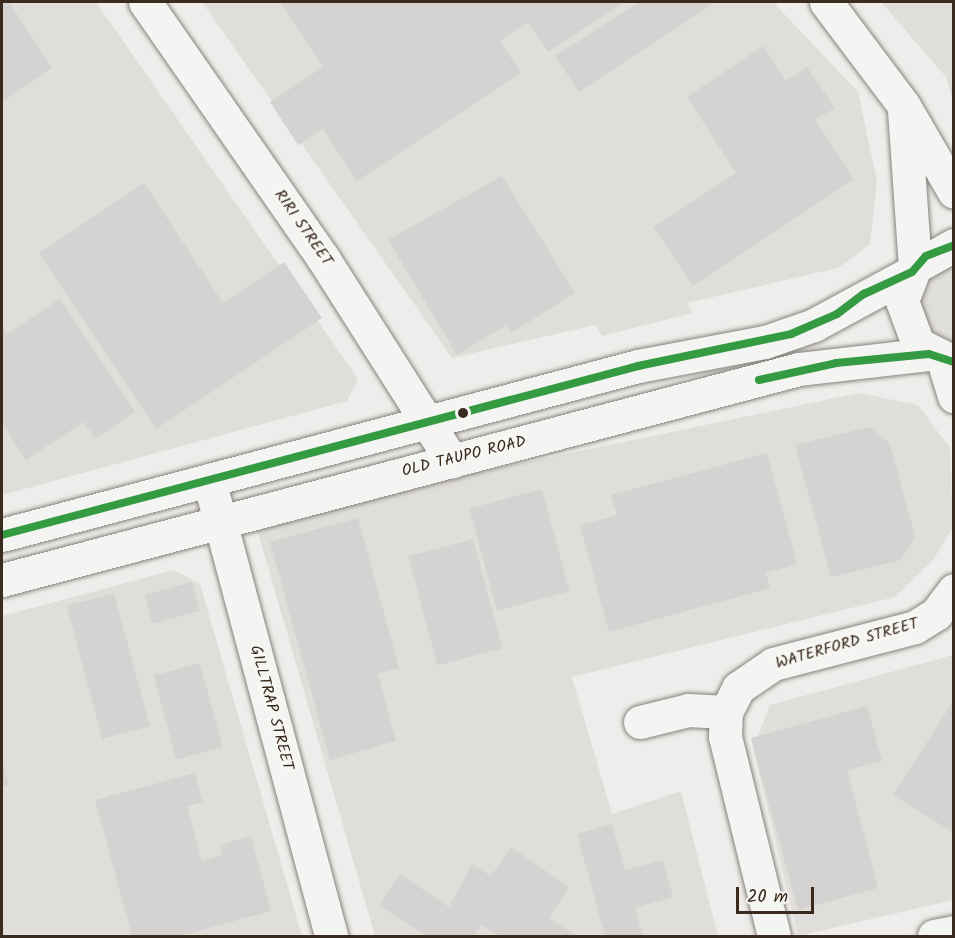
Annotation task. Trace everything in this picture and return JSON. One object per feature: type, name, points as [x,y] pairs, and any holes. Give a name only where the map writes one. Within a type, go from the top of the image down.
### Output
[{"type":"main road","name":"RIRI STREET","points":[[145,2],[429,420],[452,460]]},
{"type":"main road","points":[[826,2],[904,106],[954,192]]},
{"type":"main road","points":[[904,106],[914,269],[905,286],[903,317],[942,359],[954,396]]},
{"type":"main road","points":[[2,535],[638,366],[791,334],[914,269],[954,245]]},
{"type":"main road","name":"OLD TAUPO ROAD","points":[[2,580],[219,519],[799,369],[942,359]]},
{"type":"main road","name":"GILLTRAP STREET","points":[[209,480],[331,936]]},
{"type":"main road","name":"WATERFORD STREET","points":[[726,712],[738,688],[773,664],[915,627],[936,614],[954,590]]},
{"type":"main road","points":[[640,722],[688,711],[726,712],[732,774],[774,936]]},
{"type":"main road","points":[[934,936],[954,932]]},
{"type":"shaded area","points":[[2,2],[96,2],[358,379],[347,401],[2,495]]},
{"type":"shaded area","points":[[202,2],[773,2],[858,92],[877,181],[870,244],[838,268],[687,303],[693,313],[602,336],[595,325],[452,358]]},
{"type":"shaded area","points":[[881,2],[953,2],[953,102],[946,77]]},
{"type":"shaded area","points":[[953,256],[953,346],[930,336],[915,311],[919,281]]},
{"type":"shaded area","points":[[859,393],[918,405],[950,448],[953,527],[933,560],[895,597],[572,677],[612,814],[681,791],[718,936],[375,936],[254,519]]},
{"type":"shaded area","points":[[174,570],[200,584],[302,936],[2,936],[2,616]]},
{"type":"shaded area","points":[[953,655],[953,900],[798,936],[753,748],[770,705]]},
{"type":"building","points":[[2,2],[9,2],[52,68],[2,102]]},
{"type":"building","points":[[280,2],[625,2],[548,52],[528,22],[500,41],[521,73],[357,181],[323,129],[298,145],[270,102],[323,67]]},
{"type":"building","points":[[639,2],[716,2],[579,92],[555,56]]},
{"type":"building","points":[[763,46],[786,81],[807,67],[835,108],[815,120],[854,179],[693,286],[654,227],[736,173],[687,97]]},
{"type":"building","points":[[502,176],[575,293],[511,333],[506,325],[457,355],[388,240]]},
{"type":"building","points":[[144,183],[223,303],[284,262],[322,318],[156,429],[39,253]]},
{"type":"building","points":[[60,299],[135,412],[95,439],[84,422],[26,460],[2,423],[2,326],[7,334]]},
{"type":"building","points":[[870,427],[890,444],[915,536],[901,560],[831,577],[795,445]]},
{"type":"building","points":[[767,453],[797,564],[766,573],[770,588],[609,632],[580,525],[617,515],[611,495]]},
{"type":"building","points":[[542,489],[569,591],[497,611],[470,508]]},
{"type":"building","points":[[358,518],[399,668],[378,674],[396,741],[330,760],[270,542]]},
{"type":"building","points":[[473,539],[502,648],[438,665],[408,556]]},
{"type":"building","points":[[192,582],[200,611],[152,624],[145,595]]},
{"type":"building","points":[[114,593],[150,726],[102,739],[67,606]]},
{"type":"building","points":[[200,663],[223,747],[176,759],[154,675]]},
{"type":"building","points":[[954,700],[954,833],[893,795]]},
{"type":"building","points":[[867,706],[882,761],[847,770],[878,888],[798,910],[751,738]]},
{"type":"building","points":[[2,761],[9,785],[2,787]]},
{"type":"building","points":[[195,773],[203,802],[187,806],[202,861],[223,855],[220,845],[251,836],[271,911],[180,936],[132,936],[95,800]]},
{"type":"building","points":[[612,824],[625,870],[663,860],[673,897],[635,908],[643,936],[605,936],[577,834]]},
{"type":"building","points":[[511,847],[569,887],[549,918],[577,936],[500,936],[482,925],[474,936],[426,936],[379,905],[400,874],[449,907],[472,864],[491,876]]},
{"type":"transit line","points":[[2,535],[638,366],[791,334],[837,314],[864,294],[912,272],[926,256],[954,245]]},
{"type":"transit line","points":[[759,380],[836,363],[929,354],[954,362]]}]
